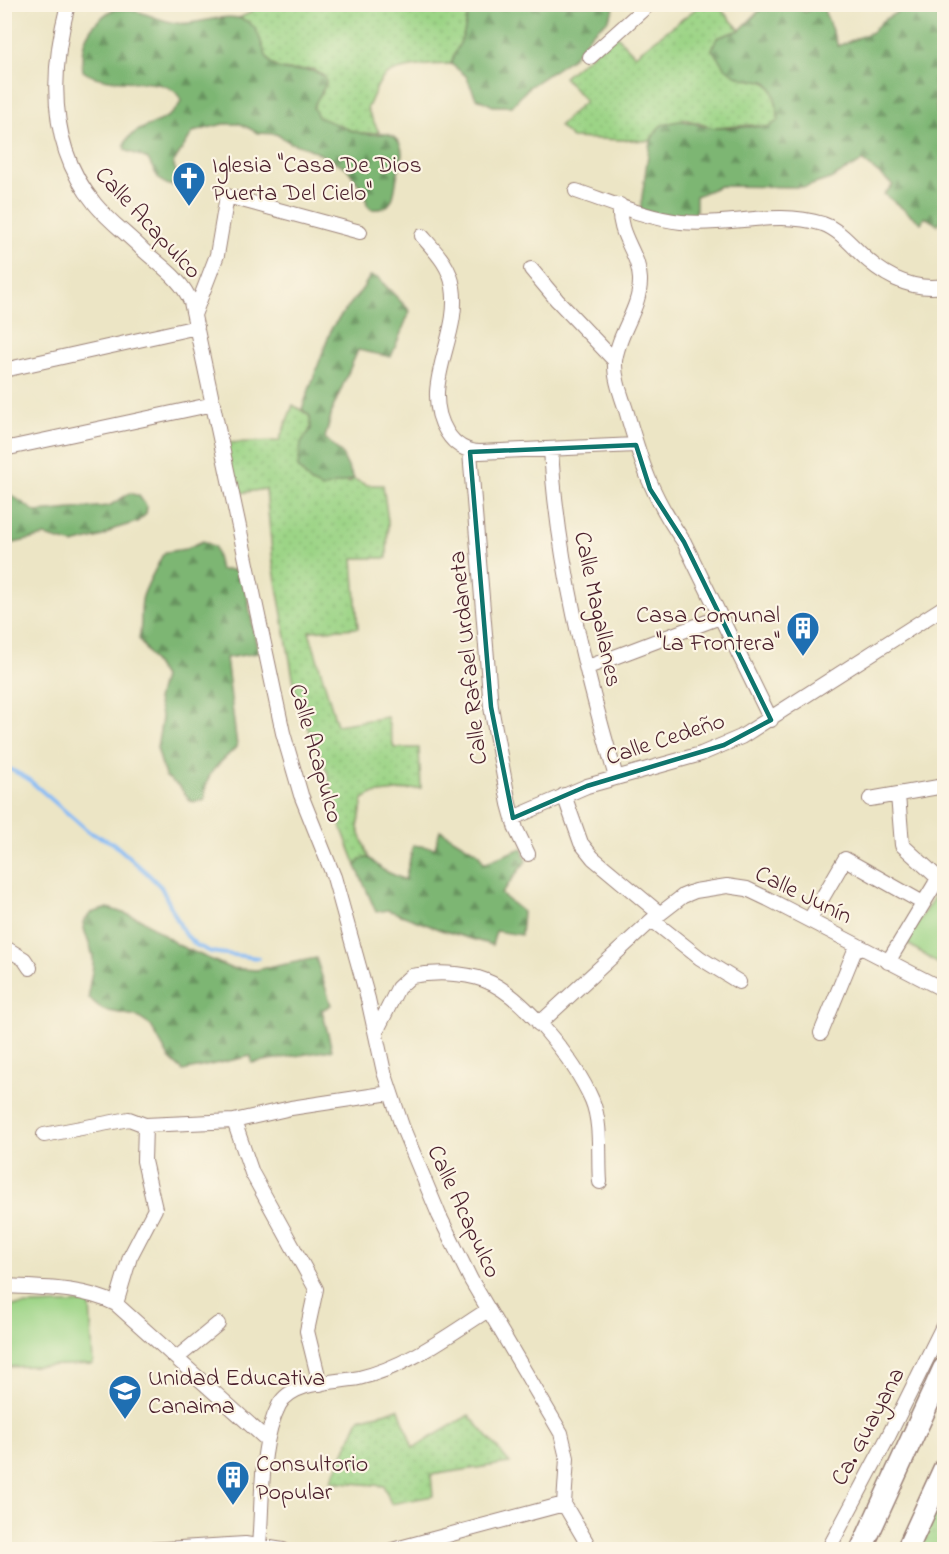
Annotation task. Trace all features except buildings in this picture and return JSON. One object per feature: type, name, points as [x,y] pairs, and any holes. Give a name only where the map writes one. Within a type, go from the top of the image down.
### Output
[{"type":"main road","points":[[861,1550],[945,1368]]},
{"type":"main road","points":[[907,1550],[945,1468]]},
{"type":"street","name":"Calle Acapulco","points":[[68,4],[58,51],[55,90],[57,115],[69,163],[95,204],[184,288],[196,321],[283,733],[301,795],[334,877],[390,1093],[439,1215],[488,1310],[561,1433],[567,1458],[564,1504]]},
{"type":"street","points":[[590,57],[649,4]]},
{"type":"street","points":[[576,191],[682,222],[761,218],[809,220],[835,230],[866,259],[897,280],[924,287],[945,286]]},
{"type":"street","points":[[4,370],[196,321],[217,255],[227,196],[360,232]]},
{"type":"street","points":[[620,205],[621,230],[636,263],[640,285],[615,361],[618,381],[636,445],[655,498],[684,542],[771,720]]},
{"type":"street","points":[[422,237],[447,267],[454,290],[450,332],[437,393],[441,416],[450,440],[470,452],[636,445]]},
{"type":"street","points":[[531,269],[563,307],[615,361]]},
{"type":"street","points":[[4,449],[214,404]]},
{"type":"street","name":"Calle Magallanes","points":[[551,449],[560,543],[616,777]]},
{"type":"street","name":"Calle Rafael Urdaneta","points":[[470,452],[490,696],[503,779],[513,818],[528,854]]},
{"type":"street","name":"Calle Cedeño","points":[[513,818],[564,795],[616,777],[700,754],[741,737],[945,607]]},
{"type":"street","points":[[588,667],[720,616]]},
{"type":"street","points":[[870,800],[945,786]]},
{"type":"street","points":[[564,795],[581,843],[593,858],[700,958],[739,982]]},
{"type":"street","points":[[888,962],[923,903],[940,887],[936,874],[902,845],[897,795]]},
{"type":"street","points":[[810,919],[845,859],[923,903]]},
{"type":"street","name":"Calle Junín","points":[[539,1024],[656,917],[683,896],[695,891],[727,886],[747,890],[810,919],[945,990]]},
{"type":"street","points":[[821,1033],[857,945]]},
{"type":"street","points":[[4,947],[24,959],[30,968]]},
{"type":"street","points":[[376,1032],[405,980],[422,974],[482,979],[527,1010],[580,1079],[593,1102],[600,1182]]},
{"type":"street","points":[[44,1136],[129,1119],[145,1125],[234,1121],[291,1108],[390,1093]]},
{"type":"street","points":[[234,1121],[252,1173],[316,1289],[307,1331],[320,1384]]},
{"type":"street","points":[[116,1304],[130,1257],[155,1209],[144,1161],[145,1125]]},
{"type":"street","points":[[4,1286],[76,1291],[116,1304],[266,1438]]},
{"type":"street","points":[[256,1546],[266,1438],[280,1403],[291,1394],[320,1384],[358,1378],[395,1366],[418,1355],[488,1310]]},
{"type":"street","points":[[178,1357],[219,1324]]},
{"type":"street","name":"Ca. Guayana","points":[[828,1550],[945,1324]]},
{"type":"street","points":[[392,1550],[564,1504],[591,1550]]},
{"type":"street","points":[[148,1550],[256,1546],[283,1550]]},
{"type":"highlighted area","points":[[636,445],[650,489],[684,542],[771,720],[724,745],[587,786],[513,818],[491,707],[470,452]]},
{"type":"green space","points":[[702,4],[717,5],[740,30],[717,38],[739,76],[760,80],[771,87],[779,120],[769,127],[750,125],[714,128],[685,119],[653,136],[650,141],[572,138],[559,126],[585,101],[564,77],[616,35],[635,55]]},
{"type":"green space","points":[[257,5],[476,5],[468,15],[465,31],[451,64],[404,68],[387,74],[382,79],[367,109],[379,132],[364,133],[327,123],[314,114],[314,101],[323,92],[314,69],[288,70],[273,65],[254,30],[239,18],[250,13]]},
{"type":"green space","points":[[476,5],[612,5],[614,9],[608,20],[593,32],[571,59],[529,87],[512,106],[493,106],[476,98],[466,76],[451,64],[463,36],[468,15]]},
{"type":"green space","points":[[765,5],[798,5],[804,12],[822,5],[838,46],[872,32],[882,21],[909,5],[944,5],[944,79],[934,80],[937,112],[944,112],[944,214],[938,225],[925,217],[921,223],[884,194],[893,185],[863,161],[830,179],[806,187],[720,186],[696,196],[696,222],[640,211],[650,141],[660,126],[685,121],[716,128],[769,127],[779,120],[776,101],[768,83],[749,80],[729,71],[712,49],[717,38],[740,30]]},
{"type":"green space","points":[[112,10],[136,11],[175,23],[235,18],[252,25],[259,36],[266,56],[274,66],[287,71],[313,71],[325,77],[326,84],[313,107],[319,118],[355,132],[386,134],[397,140],[402,148],[402,158],[392,200],[385,208],[371,209],[367,205],[365,193],[346,167],[276,134],[258,133],[241,124],[223,124],[193,132],[173,163],[180,182],[176,186],[165,184],[155,173],[148,159],[125,150],[124,144],[129,137],[162,120],[176,109],[181,101],[175,92],[153,83],[108,80],[83,71],[82,52],[87,36],[97,22]]},
{"type":"green space","points":[[370,276],[378,278],[410,311],[391,357],[358,350],[333,408],[325,438],[341,453],[354,479],[322,488],[311,483],[298,468],[301,443],[311,429],[310,416],[302,409],[332,327]]},
{"type":"green space","points":[[293,405],[310,416],[311,429],[301,443],[348,483],[354,479],[366,485],[383,485],[388,521],[387,558],[353,558],[358,628],[309,631],[337,725],[387,717],[394,748],[419,748],[421,788],[372,794],[363,799],[358,828],[369,858],[360,859],[356,866],[340,824],[328,774],[298,706],[273,564],[266,489],[234,494],[223,443],[279,441]]},
{"type":"green space","points":[[4,490],[36,512],[109,506],[130,493],[139,496],[147,507],[146,514],[137,522],[114,529],[103,536],[73,544],[45,536],[14,543],[5,542]]},
{"type":"green space","points":[[203,541],[215,547],[220,570],[242,570],[258,653],[226,658],[237,746],[210,774],[205,789],[205,799],[196,802],[190,801],[180,787],[165,776],[157,748],[162,719],[157,700],[163,677],[139,639],[143,596],[162,556],[166,552],[185,549]]},
{"type":"green space","points":[[440,830],[478,853],[484,863],[522,848],[526,861],[501,894],[523,912],[521,935],[496,931],[492,945],[441,930],[388,910],[376,912],[356,866],[360,859],[369,858],[383,870],[405,880],[413,845],[435,848]]},
{"type":"green space","points":[[938,891],[944,896],[944,958],[940,965],[905,942]]},
{"type":"green space","points":[[108,908],[141,919],[178,945],[230,968],[256,970],[316,958],[331,1005],[322,1010],[332,1050],[252,1063],[251,1056],[183,1071],[169,1058],[151,1026],[136,1016],[103,1010],[89,998],[93,959],[83,922],[91,913]]},
{"type":"green space","points":[[90,1303],[93,1364],[5,1367],[5,1306]]},
{"type":"green space","points":[[399,1409],[413,1448],[469,1415],[510,1463],[431,1475],[433,1496],[391,1504],[384,1486],[331,1481],[359,1419]]},
{"type":"green space","points":[[944,1469],[944,1549],[907,1550]]},
{"type":"waterway","points":[[4,766],[27,778],[89,832],[113,843],[148,874],[161,887],[184,933],[196,945],[211,952],[258,958]]},
{"type":"place","name":"Iglesia \"Casa De Dios Puerta Del Cielo\"","points":[[189,207]]},
{"type":"place","name":"Casa Comunal \"La Frontera\"","points":[[803,657]]},
{"type":"place","name":"Unidad Educativa Canaima","points":[[125,1420]]},
{"type":"place","name":"Consultorio Popular","points":[[233,1506]]}]
